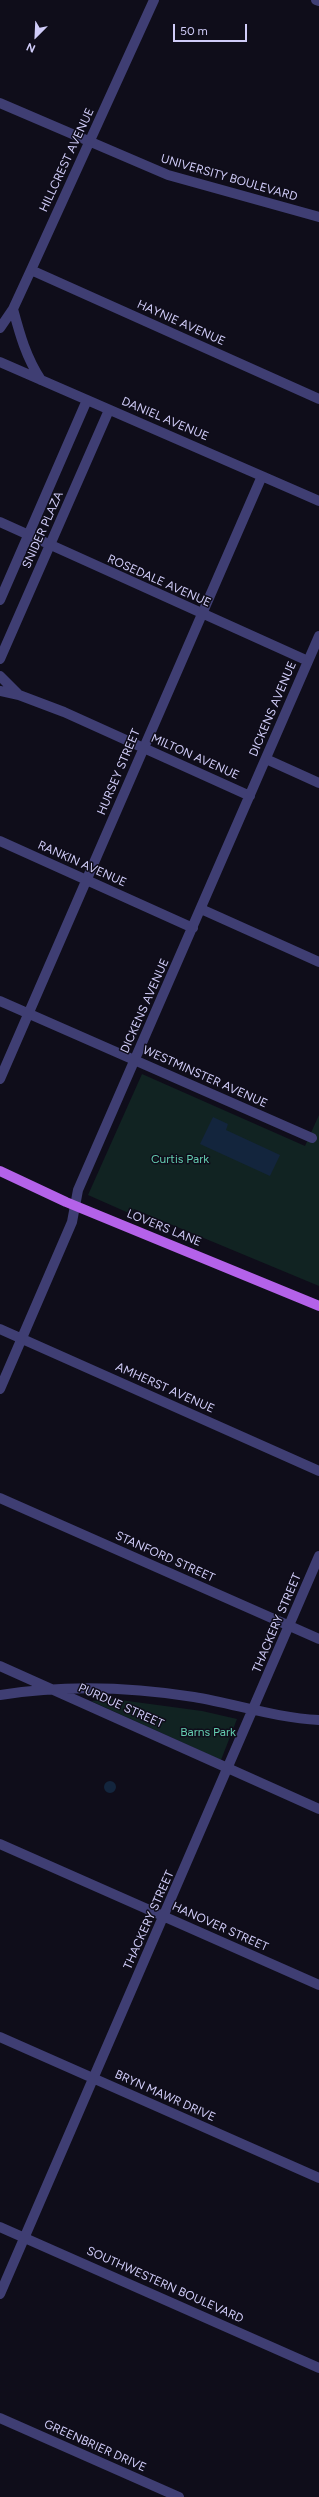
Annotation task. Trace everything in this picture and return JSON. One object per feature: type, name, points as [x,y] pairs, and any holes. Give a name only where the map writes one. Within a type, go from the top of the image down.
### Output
[{"type":"main road","name":"LOVERS LANE","points":[[0,1171],[76,1206],[319,1306]]},
{"type":"street","name":"HILLCREST AVENUE","points":[[0,328],[13,309],[154,0]]},
{"type":"street","name":"UNIVERSITY BOULEVARD","points":[[0,103],[168,175],[319,217]]},
{"type":"street","name":"HAYNIE AVENUE","points":[[31,270],[319,399]]},
{"type":"street","points":[[13,309],[23,347],[29,362],[41,380]]},
{"type":"street","name":"DANIEL AVENUE","points":[[0,362],[319,501]]},
{"type":"street","name":"SNIDER PLAZA","points":[[0,600],[87,400]]},
{"type":"street","name":"SNIDER PLAZA","points":[[0,659],[109,410]]},
{"type":"street","name":"HURSEY STREET","points":[[0,1079],[262,476]]},
{"type":"street","name":"ROSEDALE AVENUE","points":[[0,522],[28,534],[50,546],[308,661]]},
{"type":"street","name":"DICKENS AVENUE","points":[[0,1389],[23,1339],[72,1222],[78,1190],[319,636]]},
{"type":"street","name":"MILTON AVENUE","points":[[0,676],[19,695]]},
{"type":"street","name":"MILTON AVENUE","points":[[0,691],[19,695],[64,712],[250,796]]},
{"type":"street","points":[[266,759],[319,783]]},
{"type":"street","name":"RANKIN AVENUE","points":[[0,841],[193,928]]},
{"type":"street","points":[[201,909],[319,962]]},
{"type":"street","name":"WESTMINSTER AVENUE","points":[[0,1001],[312,1138]]},
{"type":"street","name":"AMHERST AVENUE","points":[[0,1329],[319,1470]]},
{"type":"street","name":"STANFORD STREET","points":[[0,1498],[319,1639]]},
{"type":"street","name":"THACKERY STREET","points":[[0,2294],[165,1916],[319,1556]]},
{"type":"street","name":"PURDUE STREET","points":[[0,1666],[319,1809]]},
{"type":"street","points":[[0,1695],[54,1690],[94,1689],[164,1693],[242,1706],[278,1716],[319,1720]]},
{"type":"street","name":"HANOVER STREET","points":[[0,1844],[319,1985]]},
{"type":"street","name":"BRYN MAWR DRIVE","points":[[0,2037],[319,2178]]},
{"type":"street","name":"SOUTHWESTERN BOULEVARD","points":[[0,2227],[319,2368]]},
{"type":"street","name":"GREENBRIER DRIVE","points":[[0,2418],[179,2497]]},
{"type":"green space","name":"Curtis Park","points":[[142,1074],[305,1146],[319,1115],[319,1286],[134,1209],[131,1214],[88,1195]]},
{"type":"green space","name":"Barns Park","points":[[113,1699],[202,1711],[237,1719],[221,1760],[91,1701]]},
{"type":"water","points":[[213,1117],[228,1124],[226,1130],[280,1155],[270,1176],[200,1144]]},
{"type":"water","points":[[108,1781],[112,1781],[116,1787],[112,1793],[108,1793],[104,1789],[104,1785]]}]
